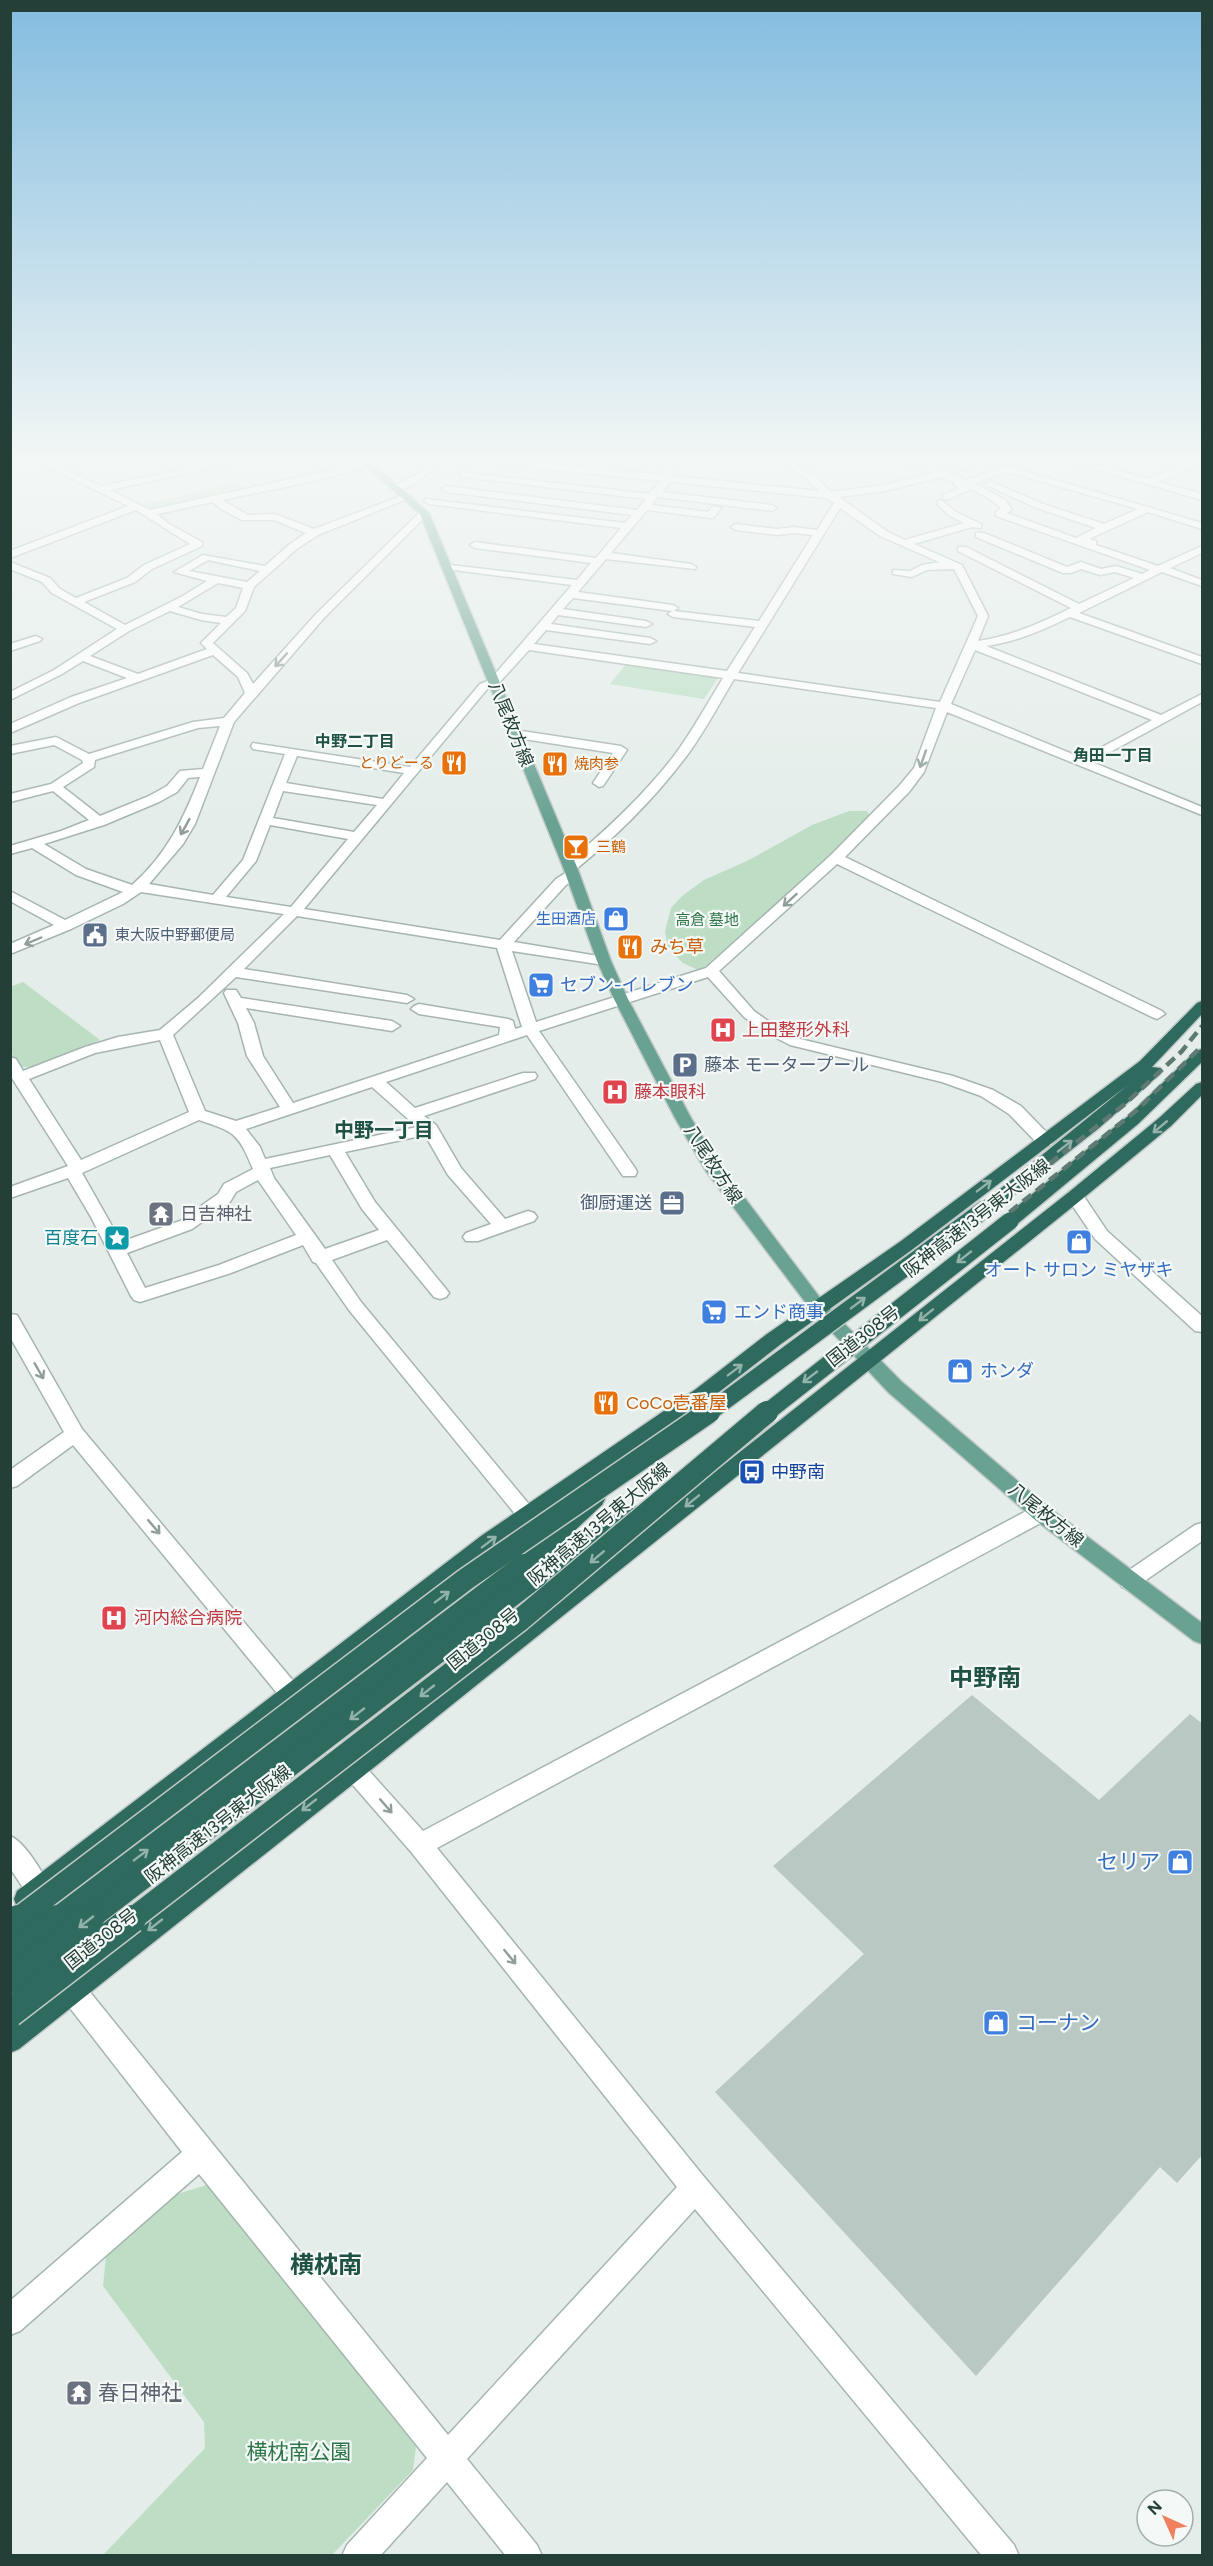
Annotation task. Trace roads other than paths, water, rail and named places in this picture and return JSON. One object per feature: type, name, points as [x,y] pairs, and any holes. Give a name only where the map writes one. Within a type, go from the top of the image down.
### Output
[{"type":"highway","points":[[10,1911],[527,1514],[703,1394],[1045,1141],[1146,1064],[1203,1006]]},
{"type":"highway","name":"阪神高速13号東大阪線","points":[[10,1924],[466,1579],[715,1408],[986,1208],[1138,1086],[1203,1022]]},
{"type":"highway","name":"阪神高速13号東大阪線","points":[[10,2013],[520,1620],[800,1384],[1116,1136],[1169,1089],[1203,1054]]},
{"type":"highway","name":"国道308号","points":[[10,2040],[354,1770],[869,1360],[1165,1122],[1203,1087]]},
{"type":"highway","points":[[10,1980],[530,1570],[562,1531],[703,1394]]},
{"type":"highway","points":[[10,1954],[530,1570],[579,1547],[795,1418]]},
{"type":"main road","name":"八尾枚方線","points":[[453,582],[571,871],[604,961],[621,999],[683,1118],[712,1167],[818,1307],[895,1388],[1041,1513],[1203,1635]]},
{"type":"street","points":[[48,582],[56,591],[78,601],[125,629]]},
{"type":"street","points":[[78,601],[127,582]]},
{"type":"street","points":[[10,697],[58,672],[125,629],[185,599],[212,582]]},
{"type":"street","points":[[225,582],[249,586]]},
{"type":"street","points":[[251,693],[243,675],[213,651],[207,643],[241,609],[249,586],[254,582]]},
{"type":"street","points":[[10,950],[118,901],[136,888],[177,841],[190,819],[228,721],[350,582]]},
{"type":"street","points":[[569,582],[579,583]]},
{"type":"street","points":[[503,946],[571,871],[642,799],[683,752],[789,582]]},
{"type":"street","points":[[236,1127],[711,971],[836,858],[904,789],[920,769],[940,711],[945,707],[972,645],[973,635],[983,616],[966,582]]},
{"type":"street","points":[[1021,582],[1074,611],[1203,661]]},
{"type":"street","points":[[972,645],[1001,641],[1020,635],[1135,582]]},
{"type":"street","points":[[21,1077],[90,1050],[118,1042],[165,1034],[229,976],[296,910],[484,686],[494,682],[579,583]]},
{"type":"street","points":[[570,594],[762,625]]},
{"type":"street","points":[[168,608],[201,617],[229,621]]},
{"type":"street","points":[[555,612],[646,624]]},
{"type":"street","points":[[544,626],[650,640]]},
{"type":"street","points":[[10,648],[36,639]]},
{"type":"street","points":[[972,645],[1161,719]]},
{"type":"street","points":[[526,646],[945,707],[1203,811]]},
{"type":"street","points":[[10,729],[75,700],[213,651]]},
{"type":"street","points":[[81,657],[116,668],[137,678]]},
{"type":"street","points":[[1081,763],[1203,697]]},
{"type":"street","points":[[88,758],[197,725],[228,721]]},
{"type":"street","points":[[515,734],[621,750],[599,783]]},
{"type":"street","points":[[10,750],[56,741],[88,758],[90,764],[55,787],[10,798]]},
{"type":"street","points":[[257,746],[413,771]]},
{"type":"street","points":[[218,898],[249,861],[292,753]]},
{"type":"street","points":[[11,849],[99,822],[172,789],[184,774],[208,772]]},
{"type":"street","points":[[279,786],[386,803]]},
{"type":"street","points":[[55,787],[99,822]]},
{"type":"street","points":[[265,820],[357,837]]},
{"type":"street","points":[[33,843],[66,866],[78,868],[114,886],[218,898],[604,961]]},
{"type":"street","points":[[836,858],[1157,1014]]},
{"type":"street","points":[[10,895],[66,926]]},
{"type":"street","points":[[503,946],[531,1030],[629,1172]]},
{"type":"street","points":[[711,971],[749,1014],[770,1029],[795,1042],[947,1079],[987,1093],[1015,1110],[1045,1141]]},
{"type":"street","points":[[229,976],[374,994],[508,1024],[506,1038]]},
{"type":"street","points":[[229,976],[255,1056],[289,1109]]},
{"type":"street","points":[[358,1021],[374,994]]},
{"type":"street","points":[[236,1002],[392,1026]]},
{"type":"street","points":[[165,1034],[198,1114]]},
{"type":"street","points":[[10,1062],[75,1169],[140,1296],[225,1269],[306,1238]]},
{"type":"street","points":[[412,1114],[529,1076]]},
{"type":"street","points":[[375,1081],[430,1129],[454,1171],[502,1226]]},
{"type":"street","points":[[10,1193],[75,1169],[198,1114],[236,1127],[252,1146],[261,1168],[319,1258],[355,1306],[527,1514]]},
{"type":"street","points":[[117,1250],[186,1225],[224,1198],[230,1188],[261,1168],[430,1129]]},
{"type":"street","points":[[335,1150],[368,1205],[440,1293]]},
{"type":"street","points":[[1074,1196],[1101,1234],[1203,1326]]},
{"type":"street","points":[[472,1237],[528,1217]]},
{"type":"street","points":[[319,1258],[390,1232]]},
{"type":"street","points":[[12,1328],[75,1434],[293,1693],[354,1770],[420,1845],[695,2188],[1003,2556]]},
{"type":"street","points":[[10,1481],[75,1434]]},
{"type":"street","points":[[420,1845],[1041,1513]]},
{"type":"street","points":[[1129,1581],[1203,1531]]},
{"type":"street","points":[[10,1847],[39,1889]]},
{"type":"street","points":[[72,1990],[201,2154],[526,2556]]},
{"type":"street","points":[[10,2321],[201,2154]]},
{"type":"street","points":[[358,2556],[695,2188]]},
{"type":"railway","points":[[916,1269],[1125,1104],[1182,1051],[1202,1026]]},
{"type":"railway","points":[[930,1276],[1137,1110],[1202,1046]]},
{"type":"railway","points":[[72,1920],[299,1747]]},
{"type":"railway","points":[[98,1920],[308,1758]]},
{"type":"railway","points":[[10,1967],[74,1919]]},
{"type":"railway","points":[[10,1988],[100,1919]]},
{"type":"place","name":"とりどーる","points":[[454,763]]},
{"type":"place","name":"焼肉参","points":[[555,764]]},
{"type":"place","name":"三鶴","points":[[576,847]]},
{"type":"place","name":"生田酒店","points":[[616,919]]},
{"type":"place","name":"東大阪中野郵便局","points":[[95,935]]},
{"type":"place","name":"みち草","points":[[630,947]]},
{"type":"place","name":"セブン-イレブン","points":[[541,985]]},
{"type":"place","name":"上田整形外科","points":[[723,1030]]},
{"type":"place","name":"藤本 モータープール","points":[[685,1065]]},
{"type":"place","name":"藤本眼科","points":[[615,1092]]},
{"type":"place","name":"御厨運送","points":[[672,1203]]},
{"type":"place","name":"日吉神社","points":[[161,1214]]},
{"type":"place","name":"百度石","points":[[117,1238]]},
{"type":"place","name":"オート サロン ミヤザキ","points":[[1079,1242]]},
{"type":"place","name":"エンド商事","points":[[714,1312]]},
{"type":"place","name":"ホンダ","points":[[960,1371]]},
{"type":"place","name":"CoCo壱番屋","points":[[606,1403]]},
{"type":"place","name":"中野南","points":[[752,1472]]},
{"type":"place","name":"河内総合病院","points":[[114,1618]]},
{"type":"place","name":"セリア","points":[[1180,1862]]},
{"type":"place","name":"コーナン","points":[[996,2023]]},
{"type":"place","name":"春日神社","points":[[79,2393]]},
{"type":"district","name":"中野二丁目","points":[[355,741]]},
{"type":"district","name":"角田一丁目","points":[[1113,755]]},
{"type":"district","name":"中野一丁目","points":[[384,1130]]},
{"type":"district","name":"中野南","points":[[985,1678]]},
{"type":"district","name":"横枕南","points":[[326,2265]]},
{"type":"park label","name":"高倉 墓地","points":[[707,920]]},
{"type":"park label","name":"横枕南公園","points":[[299,2452]]}]
